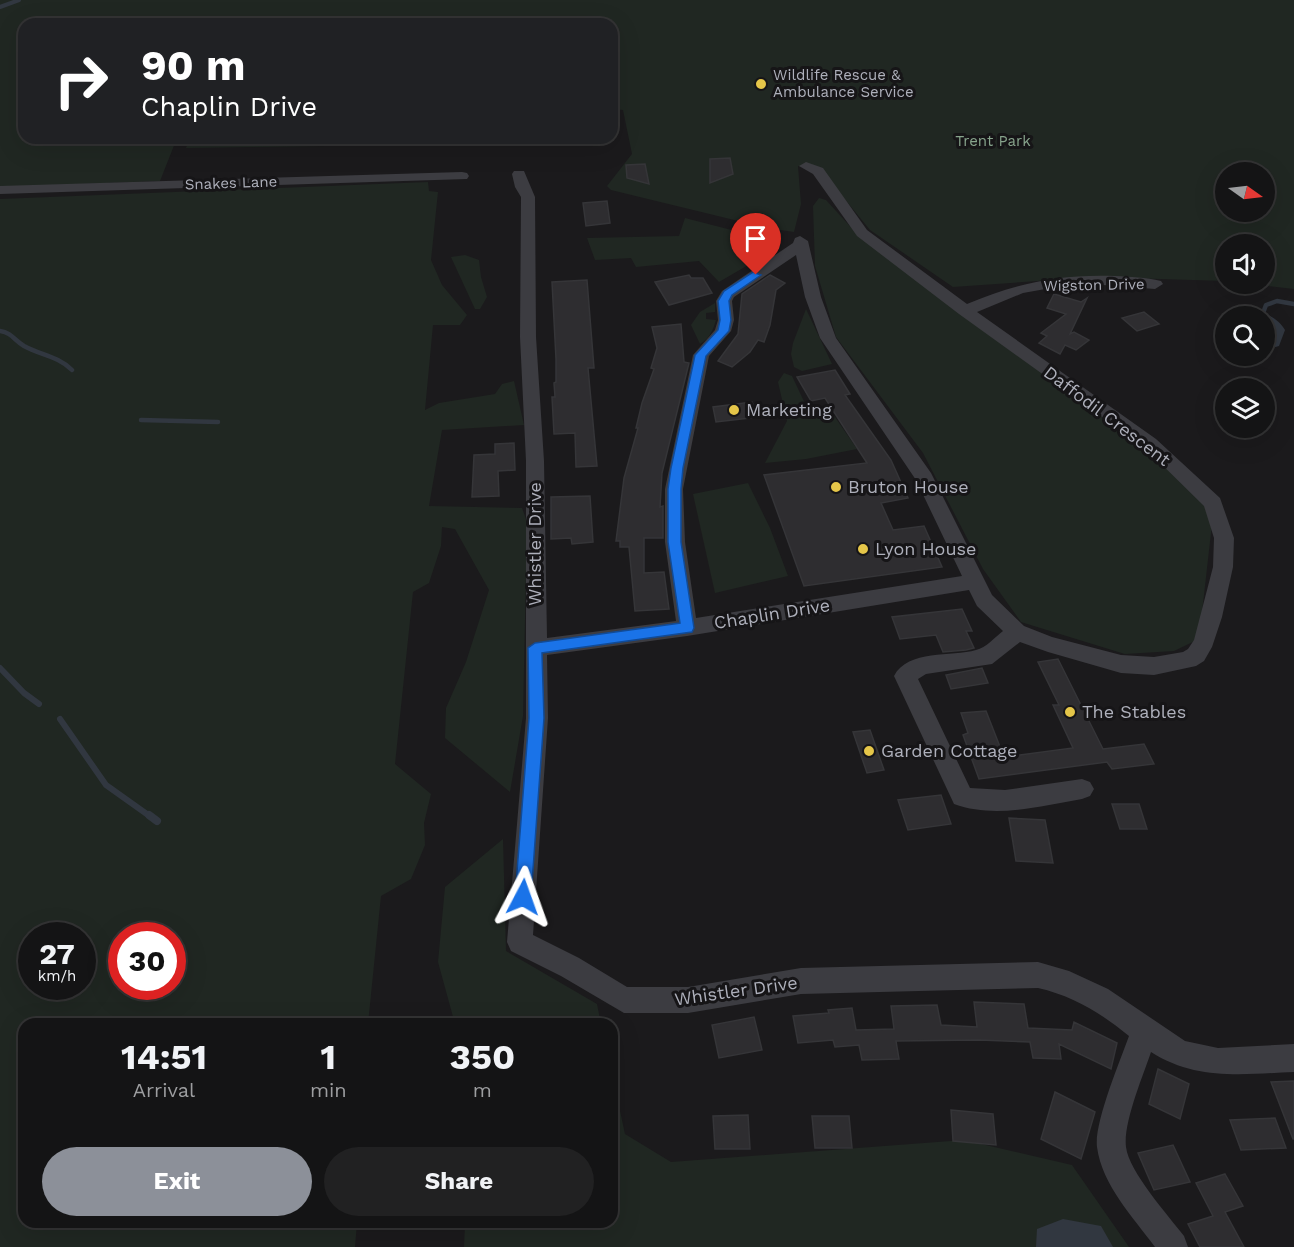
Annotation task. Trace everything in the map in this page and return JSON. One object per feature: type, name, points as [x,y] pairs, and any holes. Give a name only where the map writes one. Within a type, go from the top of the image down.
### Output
[{"type":"street","name":"Daffodil Crescent","points":[[687,628],[675,542],[674,489],[701,355],[723,331],[726,320],[724,301],[728,294],[800,243],[813,297],[828,338],[907,449],[924,478],[984,600],[1017,632],[1048,644],[1121,664],[1154,666],[1188,660],[1196,655],[1204,641],[1212,617],[1223,567],[1224,538],[1213,502],[1150,443],[965,311],[862,233],[818,171],[806,166]]},
{"type":"street","name":"Whistler Drive","points":[[519,174],[522,187],[528,197],[528,337],[535,461],[537,718],[520,942],[570,967],[624,1000],[688,1000],[801,981],[1038,975],[1066,981],[1095,996],[1118,1010],[1144,1032]]},
{"type":"street","name":"Snakes Lane","points":[[0,190],[462,176]]},
{"type":"street","name":"Wigston Drive","points":[[965,311],[1016,291],[1036,286],[1073,282],[1155,285]]},
{"type":"street","name":"Chaplin Drive","points":[[535,648],[687,628],[974,582]]},
{"type":"street","points":[[1017,632],[984,658],[922,666],[905,676],[962,797],[976,801],[1007,800],[1082,789]]},
{"type":"street","points":[[1173,1247],[1121,1176],[1111,1146],[1117,1110],[1144,1032],[1167,1048],[1192,1058],[1211,1062],[1294,1058]]},
{"type":"green space","name":"Trent Park","points":[[0,0],[1294,0],[1294,289],[1275,287],[1275,234],[1215,234],[1215,281],[1095,277],[953,287],[870,230],[820,169],[798,166],[801,204],[794,232],[767,228],[611,190],[607,186],[632,154],[623,110],[618,110],[618,18],[18,18],[18,144],[175,144],[160,181],[0,187]]},
{"type":"green space","points":[[188,144],[465,144],[186,148]]},
{"type":"green space","points":[[428,182],[429,191],[438,192],[431,260],[442,285],[467,315],[460,325],[433,325],[425,410],[439,403],[495,394],[502,384],[514,381],[524,425],[442,430],[429,506],[522,508],[527,522],[523,716],[510,792],[445,738],[446,708],[466,662],[489,590],[455,529],[442,527],[441,546],[429,583],[413,592],[395,764],[431,794],[424,823],[425,845],[411,879],[381,896],[369,1018],[18,1018],[18,1228],[357,1228],[355,1247],[0,1247],[0,199]]},
{"type":"green space","points":[[819,198],[826,200],[858,235],[1156,453],[1204,498],[1212,524],[1199,639],[1174,651],[1125,654],[1021,622],[983,569],[923,453],[836,337],[815,266],[813,206]]},
{"type":"green space","points":[[685,218],[751,235],[767,245],[755,261],[719,282],[699,261],[636,267],[631,258],[595,260],[587,238],[679,236]]},
{"type":"green space","points":[[465,255],[479,260],[487,297],[480,309],[475,309],[451,257]]},
{"type":"green space","points":[[715,303],[715,312],[706,313],[706,319],[716,320],[714,327],[709,336],[700,344],[691,325],[700,312]]},
{"type":"green space","points":[[806,309],[832,364],[802,371],[794,367],[791,354]]},
{"type":"green space","points":[[784,373],[792,376],[808,410],[828,407],[857,449],[806,459],[765,463],[787,421],[778,382]]},
{"type":"green space","points":[[748,483],[770,528],[788,576],[715,593],[693,494]]},
{"type":"green space","points":[[503,839],[506,951],[597,1004],[600,1018],[453,1018],[438,962],[445,887]]},
{"type":"green space","points":[[618,1102],[625,1134],[671,1162],[964,1140],[1072,1165],[1129,1247],[464,1247],[465,1228],[618,1228]]},
{"type":"shaded area","points":[[1275,320],[1285,330],[1279,346],[1275,347]]},
{"type":"shaded area","points":[[1063,1219],[1101,1226],[1113,1247],[1036,1247],[1037,1229]]},
{"type":"building","points":[[730,158],[733,174],[710,183],[710,159]]},
{"type":"building","points":[[645,164],[649,184],[627,178],[626,165]]},
{"type":"building","points":[[607,201],[610,223],[586,226],[583,203]]},
{"type":"building","points":[[689,275],[691,278],[703,278],[712,293],[669,305],[655,282]]},
{"type":"building","points":[[770,275],[785,283],[776,290],[770,325],[764,342],[758,340],[750,352],[732,367],[718,361],[738,334],[742,294]]},
{"type":"building","points":[[587,280],[594,368],[588,368],[597,466],[576,467],[575,433],[554,434],[552,397],[555,397],[556,359],[552,282]]},
{"type":"building","points":[[1054,294],[1081,302],[1087,298],[1070,334],[1074,332],[1089,340],[1076,350],[1065,345],[1060,354],[1039,343],[1047,336],[1041,333],[1066,314],[1047,308]]},
{"type":"building","points":[[1144,312],[1159,324],[1137,331],[1122,318]]},
{"type":"building","points":[[681,324],[684,362],[689,363],[662,473],[660,507],[663,506],[663,538],[644,538],[644,573],[664,572],[669,609],[635,611],[629,547],[620,547],[620,541],[616,541],[624,478],[638,428],[636,428],[642,403],[654,369],[651,368],[657,348],[652,327]]},
{"type":"building","points":[[835,370],[850,394],[845,395],[891,460],[908,498],[881,503],[893,530],[924,526],[942,567],[804,586],[764,475],[867,463],[825,398],[811,401],[797,377]]},
{"type":"building","name":"Marketing","points":[[752,402],[758,417],[716,422],[713,407]]},
{"type":"building","points":[[514,443],[515,470],[498,471],[499,496],[472,497],[474,455],[495,454],[495,444]]},
{"type":"building","points":[[590,496],[593,542],[572,544],[571,538],[551,539],[551,497]]},
{"type":"building","points":[[962,609],[972,631],[966,631],[974,648],[966,650],[943,652],[936,635],[900,639],[892,617]]},
{"type":"building","name":"The Stables","points":[[1058,659],[1103,749],[1144,744],[1154,764],[1112,769],[1107,762],[979,779],[963,735],[968,733],[961,713],[986,711],[1004,757],[1073,748],[1053,705],[1059,705],[1038,662]]},
{"type":"building","points":[[982,668],[988,683],[951,689],[946,675]]},
{"type":"building","name":"Garden Cottage","points":[[870,730],[884,770],[867,773],[853,732]]},
{"type":"building","points":[[941,795],[951,824],[908,830],[898,800]]},
{"type":"building","points":[[1112,804],[1139,804],[1147,829],[1120,829]]},
{"type":"building","points":[[1009,818],[1045,820],[1053,863],[1016,861]]},
{"type":"building","points":[[974,1002],[1024,1004],[1028,1028],[1072,1030],[1074,1022],[1117,1043],[1111,1069],[1059,1044],[1061,1059],[1033,1058],[1030,1042],[979,1040],[896,1041],[899,1059],[862,1060],[859,1045],[835,1047],[833,1040],[798,1043],[793,1016],[829,1013],[828,1010],[852,1008],[856,1030],[894,1029],[891,1006],[937,1005],[941,1025],[977,1027]]},
{"type":"building","points":[[754,1017],[762,1050],[719,1058],[712,1025]]},
{"type":"building","points":[[1158,1069],[1189,1084],[1180,1119],[1149,1104]]},
{"type":"building","points":[[1294,1081],[1294,1139],[1293,1139],[1271,1082]]},
{"type":"building","points":[[1055,1092],[1095,1112],[1081,1159],[1041,1139]]},
{"type":"building","points":[[951,1110],[993,1114],[996,1145],[953,1141]]},
{"type":"building","points":[[748,1115],[750,1149],[715,1149],[713,1116]]},
{"type":"building","points":[[812,1116],[849,1116],[852,1148],[815,1148]]},
{"type":"building","points":[[1275,1118],[1286,1148],[1241,1150],[1230,1120]]},
{"type":"building","points":[[1173,1145],[1190,1182],[1154,1190],[1138,1153]]},
{"type":"building","points":[[1225,1174],[1243,1206],[1225,1212],[1244,1247],[1200,1247],[1188,1224],[1213,1216],[1196,1183]]},
{"type":"waterway","points":[[0,7],[19,0]]},
{"type":"waterway","points":[[1266,306],[1277,301],[1294,304]]},
{"type":"waterway","points":[[0,331],[10,335],[24,346],[67,365],[72,370]]},
{"type":"waterway","points":[[141,420],[218,422]]},
{"type":"waterway","points":[[0,668],[24,693],[39,704]]},
{"type":"waterway","points":[[60,719],[106,785],[151,817]]},
{"type":"waterway","points":[[149,815],[157,821]]},
{"type":"place","name":"Wildlife Rescue & Ambulance Service","points":[[761,84]]},
{"type":"place","name":"Marketing","points":[[734,410]]},
{"type":"place","name":"Bruton House","points":[[836,487]]},
{"type":"place","name":"Lyon House","points":[[863,549]]},
{"type":"place","name":"The Stables","points":[[1070,712]]},
{"type":"place","name":"Garden Cottage","points":[[869,751]]},
{"type":"route","points":[[523,897],[537,718],[535,648],[687,628],[675,542],[674,489],[677,468],[701,355],[723,331],[726,320],[725,297],[756,275]]}]
